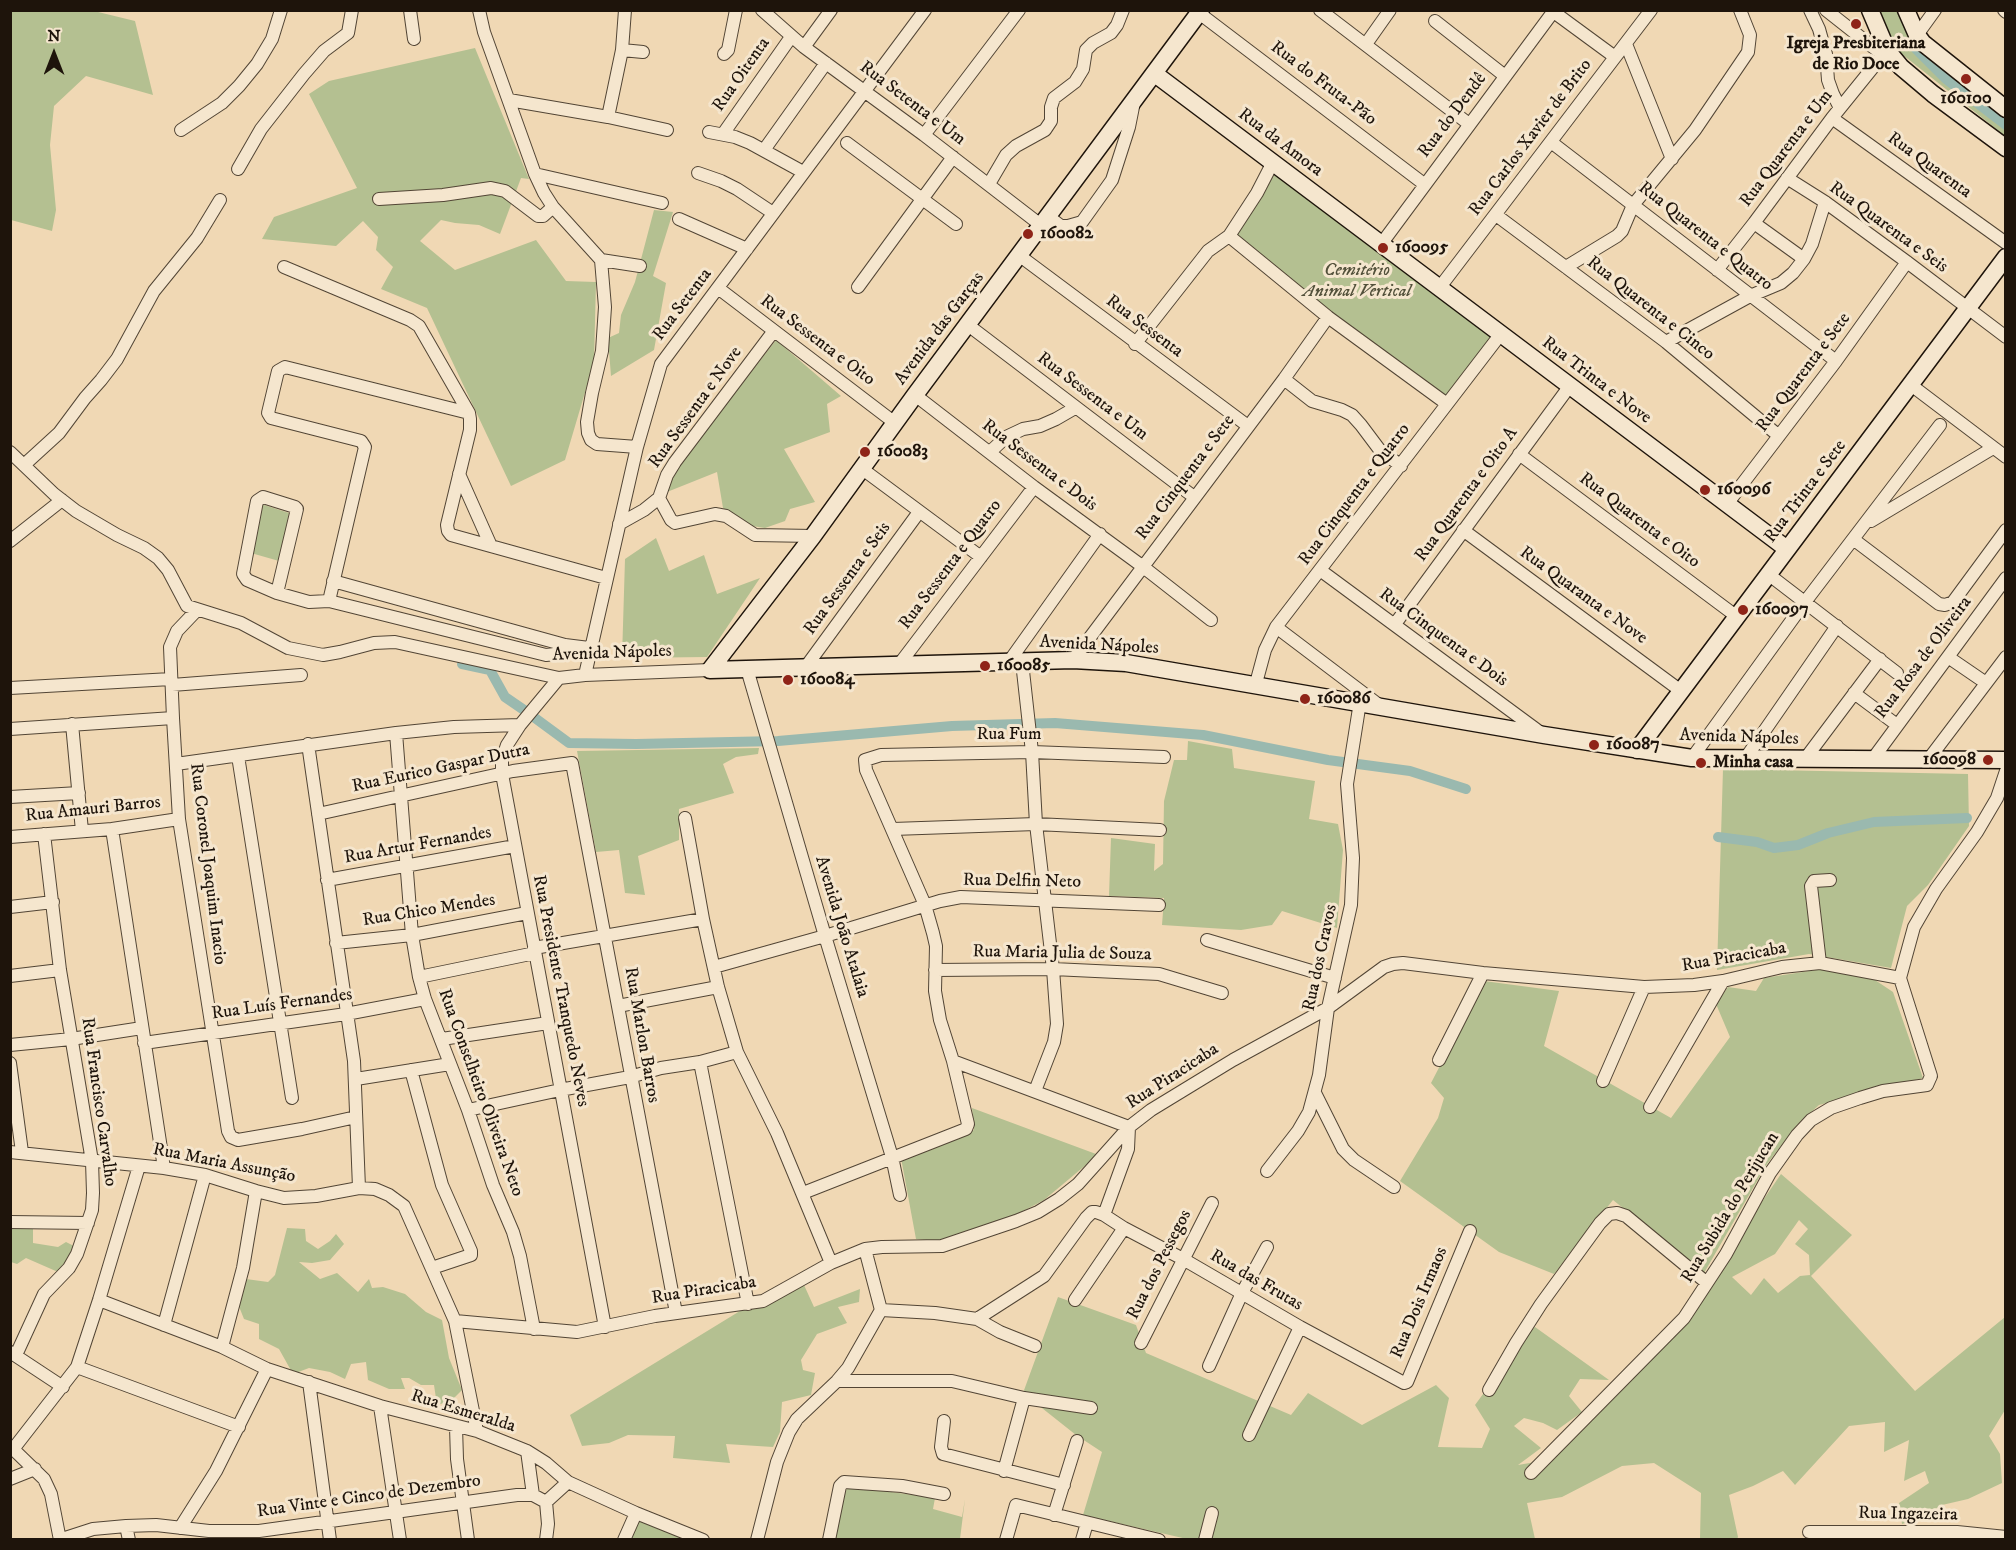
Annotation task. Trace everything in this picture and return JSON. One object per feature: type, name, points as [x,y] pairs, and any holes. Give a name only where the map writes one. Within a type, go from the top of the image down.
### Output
[{"type":"main road","points":[[1870,10],[1885,52],[1933,94],[2006,148]]},
{"type":"main road","points":[[1906,10],[1923,43],[2006,109]]},
{"type":"main road","name":"Avenida das Garças","points":[[710,670],[813,536],[1200,12]]},
{"type":"main road","name":"Rua da Amora","points":[[1155,74],[1382,243]]},
{"type":"main road","name":"Rua Trinta e Nove","points":[[1382,243],[1569,387],[1787,549]]},
{"type":"main road","name":"Rua Trinta e Sete","points":[[1637,750],[2006,258]]},
{"type":"main road","name":"Avenida Nápoles","points":[[710,670],[1073,660],[1136,665],[1255,687],[1360,702],[1544,735],[1692,758],[2006,760]]},
{"type":"street","points":[[181,130],[222,103],[239,86],[257,64],[272,39],[281,10]]},
{"type":"street","points":[[238,169],[261,129],[304,74],[324,51],[348,33],[352,10]]},
{"type":"street","points":[[410,10],[414,39]]},
{"type":"street","points":[[479,10],[484,32],[535,174],[554,207],[601,260],[605,307],[602,351],[587,422],[588,433],[591,440],[597,444],[638,447]]},
{"type":"street","points":[[608,117],[622,50],[625,10]]},
{"type":"street","points":[[724,54],[728,50],[736,10]]},
{"type":"street","name":"Rua Setenta e Um","points":[[762,10],[804,47],[988,184],[1045,221]]},
{"type":"street","points":[[804,47],[831,10]]},
{"type":"street","name":"Rua Setenta","points":[[585,675],[619,524],[661,364],[925,10]]},
{"type":"street","points":[[924,135],[1019,10]]},
{"type":"street","points":[[988,184],[1006,155],[1016,146],[1045,130],[1051,121],[1051,107],[1054,98],[1075,82],[1083,69],[1086,51],[1093,43],[1111,33],[1123,10]]},
{"type":"street","points":[[1320,10],[1469,124]]},
{"type":"street","points":[[1366,44],[1390,10]]},
{"type":"street","name":"Rua Carlos Xavier de Brito","points":[[1440,287],[1651,10]]},
{"type":"street","points":[[1566,267],[1622,231],[1633,205],[1695,130],[1748,52],[1750,35],[1740,10]]},
{"type":"street","points":[[1810,10],[1819,29],[1826,54],[1828,80],[1836,113]]},
{"type":"street","points":[[1826,10],[1885,52]]},
{"type":"street","points":[[1917,35],[1935,10]]},
{"type":"street","points":[[1552,11],[1615,57]]},
{"type":"street","name":"Rua do Dendê","points":[[1382,243],[1552,11]]},
{"type":"street","name":"Rua do Fruta-Pão","points":[[1200,12],[1424,184]]},
{"type":"street","points":[[1435,21],[1505,76]]},
{"type":"street","name":"Rua Oitenta","points":[[723,134],[791,37]]},
{"type":"street","points":[[1626,44],[1672,159]]},
{"type":"street","points":[[622,50],[643,52]]},
{"type":"street","name":"Rua Quarenta e Um","points":[[1717,270],[1885,52]]},
{"type":"street","points":[[764,150],[826,63]]},
{"type":"street","points":[[509,100],[667,130]]},
{"type":"street","points":[[1045,221],[1060,226],[1082,222],[1112,180],[1135,101]]},
{"type":"street","name":"Rua Quarenta","points":[[1836,113],[2006,243]]},
{"type":"street","points":[[709,132],[723,134],[764,150],[803,172]]},
{"type":"street","name":"Rua Quarenta e Quatro","points":[[1551,142],[1836,361]]},
{"type":"street","points":[[847,143],[956,224]]},
{"type":"street","points":[[858,287],[953,157]]},
{"type":"street","points":[[1135,344],[1208,251],[1229,236],[1257,193],[1273,162]]},
{"type":"street","points":[[698,172],[729,185],[773,213]]},
{"type":"street","points":[[535,174],[662,202]]},
{"type":"street","name":"Rua Quarenta e Seis","points":[[1787,178],[1825,202],[2006,337]]},
{"type":"street","points":[[380,200],[443,195],[491,188],[505,191],[538,216],[543,216],[554,207]]},
{"type":"street","points":[[24,465],[60,432],[117,359],[154,291],[197,238],[220,200]]},
{"type":"street","points":[[1666,342],[1750,296],[1781,283],[1804,260],[1812,244],[1825,202]]},
{"type":"street","name":"Rua Quarenta e Cinco","points":[[1496,215],[1666,342],[1779,436]]},
{"type":"street","points":[[679,219],[747,249]]},
{"type":"street","points":[[1754,223],[1804,260]]},
{"type":"street","points":[[1229,236],[1328,317],[1447,404]]},
{"type":"street","name":"Rua Sessenta","points":[[1020,256],[1135,344],[1248,426]]},
{"type":"street","points":[[601,260],[640,266]]},
{"type":"street","name":"Rua Quarenta e Sete","points":[[1727,504],[1836,361],[1907,262]]},
{"type":"street","points":[[284,267],[410,320],[419,326],[469,413],[470,430],[447,525],[452,535],[606,578]]},
{"type":"street","name":"Rua Sessenta e Oito","points":[[718,288],[895,423]]},
{"type":"street","name":"Rua Cinquenta e Sete","points":[[1073,660],[1328,317]]},
{"type":"street","name":"Rua Sessenta e Um","points":[[968,325],[1194,497]]},
{"type":"street","name":"Rua Sessenta e Nove","points":[[619,524],[659,498],[667,475],[675,462],[773,332]]},
{"type":"street","name":"Rua Cinquenta e Quatro","points":[[1255,687],[1265,650],[1276,627],[1500,334]]},
{"type":"street","points":[[329,601],[364,444],[361,441],[271,418],[268,413],[278,372],[285,367],[469,413]]},
{"type":"street","points":[[1284,379],[1312,400],[1352,415],[1378,449],[1401,466]]},
{"type":"street","points":[[1911,385],[2006,457]]},
{"type":"street","name":"Rua Quarenta e Oito A","points":[[1395,624],[1569,387]]},
{"type":"street","name":"Rua Sessenta e Dois","points":[[915,395],[1211,620]]},
{"type":"street","points":[[990,452],[1006,437],[1023,429],[1040,426],[1075,408]]},
{"type":"street","points":[[1692,758],[1805,602],[1940,425]]},
{"type":"street","points":[[1865,524],[1993,448]]},
{"type":"street","points":[[10,452],[76,511],[158,558],[168,570],[187,606],[197,610]]},
{"type":"street","name":"Rua Quarenta e Oito","points":[[1520,454],[1736,616]]},
{"type":"street","points":[[861,468],[981,557]]},
{"type":"street","points":[[459,474],[491,546]]},
{"type":"street","name":"Rua Sessenta e Quatro","points":[[898,666],[1034,487]]},
{"type":"street","points":[[277,593],[297,509],[263,498],[257,501],[243,574],[248,580],[277,593],[309,602],[329,601],[546,655],[555,654],[565,645]]},
{"type":"street","points":[[659,498],[675,523],[715,514],[726,516],[755,535],[813,536]]},
{"type":"street","points":[[10,541],[62,500]]},
{"type":"street","name":"Rua Sessenta e Seis","points":[[805,668],[919,512]]},
{"type":"street","name":"Rua Quaranta e Nove","points":[[1463,530],[1681,691]]},
{"type":"street","points":[[1853,539],[1939,604],[1945,604],[1953,602],[2006,530]]},
{"type":"street","points":[[1035,1091],[1056,1034],[1053,969],[1036,824],[1029,724],[1015,662],[1100,534]]},
{"type":"street","name":"Rua Cinquenta e Dois","points":[[1320,570],[1544,735]]},
{"type":"street","points":[[1768,574],[1898,673]]},
{"type":"street","name":"Rua Rosa de Oliveira","points":[[1872,760],[2006,578]]},
{"type":"street","points":[[333,581],[565,645],[590,648]]},
{"type":"street","name":"Avenida Nápoles","points":[[197,610],[241,622],[288,648],[323,655],[374,643],[395,642],[559,678],[710,670]]},
{"type":"street","name":"Rua Coronel Joaquim Inacio","points":[[197,610],[177,631],[170,647],[179,819],[228,1131]]},
{"type":"street","points":[[1276,627],[1380,706]]},
{"type":"street","points":[[1745,759],[1837,627]]},
{"type":"street","points":[[1948,657],[1986,682]]},
{"type":"street","points":[[1928,760],[2006,657]]},
{"type":"street","points":[[1805,759],[1880,659]]},
{"type":"street","name":"Avenida João Atalaia","points":[[747,669],[892,1157],[900,1195]]},
{"type":"street","points":[[10,688],[301,675]]},
{"type":"street","name":"Rua Presidente Tranquedo Neves","points":[[559,678],[520,725],[507,745],[502,760],[502,774],[605,1327]]},
{"type":"street","points":[[1854,693],[1897,725]]},
{"type":"street","name":"Rua dos Cravos","points":[[1267,1171],[1298,1131],[1309,1112],[1315,1093],[1328,1008],[1351,905],[1352,840],[1347,793],[1349,762],[1360,702]]},
{"type":"street","points":[[10,729],[173,718]]},
{"type":"street","points":[[72,724],[82,831]]},
{"type":"street","points":[[176,764],[396,733],[454,727],[520,725]]},
{"type":"street","name":"Rua Conselheiro Oliveira Neto","points":[[396,733],[412,935],[419,977],[493,1185],[513,1232],[534,1329]]},
{"type":"street","points":[[308,744],[356,1079],[359,1188]]},
{"type":"street","name":"Rua Fum","points":[[893,829],[866,771],[865,760],[881,755],[1032,752],[1164,757]]},
{"type":"street","points":[[238,756],[292,1098]]},
{"type":"street","name":"Rua Eurico Gaspar Dutra","points":[[318,814],[527,768],[572,763]]},
{"type":"street","name":"Rua Marlon Barros","points":[[572,763],[676,1313]]},
{"type":"street","points":[[1900,978],[1914,927],[1936,889],[1977,832],[1997,798],[2006,771]]},
{"type":"street","points":[[10,797],[79,793]]},
{"type":"street","points":[[685,818],[718,987],[737,1052],[777,1133],[831,1263]]},
{"type":"street","name":"Rua Amauri Barros","points":[[10,837],[112,829],[179,819]]},
{"type":"street","points":[[803,1193],[966,1129],[968,1124],[953,1061],[940,1020],[935,991],[936,946],[925,905],[893,829],[1036,824],[1160,830]]},
{"type":"street","points":[[112,829],[164,1168]]},
{"type":"street","name":"Rua Francisco Carvalho","points":[[13,1354],[44,1294],[69,1268],[77,1254],[93,1202],[92,1161],[60,970],[44,834]]},
{"type":"street","name":"Rua Artur Fernandes","points":[[327,880],[515,846]]},
{"type":"street","points":[[1820,963],[1811,886],[1814,882],[1830,880]]},
{"type":"street","name":"Rua Delfin Neto","points":[[714,967],[925,905],[961,897],[1159,905]]},
{"type":"street","points":[[10,907],[52,902]]},
{"type":"street","name":"Rua Chico Mendes","points":[[336,943],[412,935],[527,913]]},
{"type":"street","points":[[419,977],[534,950],[703,919]]},
{"type":"street","points":[[1207,940],[1335,978]]},
{"type":"street","name":"Rua Piracicaba","points":[[455,1321],[577,1332],[676,1313],[748,1304],[774,1297],[831,1263],[865,1249],[942,1246],[1038,1212],[1078,1184],[1129,1127],[1151,1110],[1233,1060],[1328,1008],[1384,967],[1393,964],[1403,963],[1483,973],[1644,987],[1694,985],[1723,981],[1782,967],[1820,963],[1900,978]]},
{"type":"street","name":"Rua Maria Julia de Souza","points":[[935,970],[1053,969],[1159,974],[1222,993]]},
{"type":"street","points":[[10,976],[60,970]]},
{"type":"street","points":[[1439,1060],[1483,973]]},
{"type":"street","name":"Rua Subida do Perijucan","points":[[1532,1473],[1684,1318],[1726,1254],[1770,1173],[1797,1135],[1811,1120],[1831,1108],[1883,1091],[1927,1085],[1931,1076],[1900,978]]},
{"type":"street","points":[[1650,1107],[1723,981]]},
{"type":"street","points":[[618,1006],[718,987]]},
{"type":"street","points":[[1603,1081],[1644,987]]},
{"type":"street","name":"Rua Luís Fernandes","points":[[144,1043],[346,1014],[425,999]]},
{"type":"street","points":[[442,1040],[548,1023]]},
{"type":"street","points":[[10,1045],[71,1039],[142,1028]]},
{"type":"street","points":[[468,1110],[630,1077],[661,1068],[700,1062],[737,1052]]},
{"type":"street","points":[[953,1061],[1129,1127],[1128,1149],[1100,1213],[1092,1212],[1086,1218],[1044,1276],[977,1319]]},
{"type":"street","points":[[700,1062],[748,1304]]},
{"type":"street","points":[[10,1063],[16,1152]]},
{"type":"street","points":[[356,1079],[450,1064]]},
{"type":"street","points":[[411,1070],[442,1185],[471,1251],[471,1255],[432,1268]]},
{"type":"street","points":[[1315,1093],[1343,1149],[1354,1160],[1394,1187]]},
{"type":"street","name":"Rua Maria Assunção","points":[[228,1131],[231,1137],[238,1140],[356,1117]]},
{"type":"street","name":"Rua Maria Assunção","points":[[16,1152],[164,1168],[205,1175],[284,1197],[316,1196],[359,1188],[389,1195],[404,1206],[455,1321],[477,1431]]},
{"type":"street","points":[[60,1539],[51,1494],[44,1479],[12,1447],[77,1367],[139,1166]]},
{"type":"street","points":[[164,1324],[205,1175]]},
{"type":"street","points":[[222,1347],[243,1268],[256,1191]]},
{"type":"street","name":"Rua dos Pessegos","points":[[1141,1344],[1212,1203]]},
{"type":"street","name":"Rua das Frutas","points":[[1100,1213],[1399,1381]]},
{"type":"street","points":[[1489,1390],[1541,1304],[1609,1214],[1617,1213],[1626,1216],[1707,1283]]},
{"type":"street","points":[[10,1222],[88,1223]]},
{"type":"street","points":[[1075,1300],[1124,1228]]},
{"type":"street","name":"Rua Dois Irmaos","points":[[1399,1381],[1407,1382],[1470,1231]]},
{"type":"street","points":[[1209,1366],[1242,1293],[1267,1247]]},
{"type":"street","points":[[758,1539],[777,1462],[789,1432],[797,1419],[848,1368],[881,1310],[865,1249]]},
{"type":"street","name":"Rua Esmeralda","points":[[99,1300],[222,1347],[267,1369],[380,1406],[477,1431],[527,1451],[546,1463],[568,1482],[636,1513],[703,1539]]},
{"type":"street","points":[[881,1310],[935,1313],[977,1319],[1000,1332],[1035,1346]]},
{"type":"street","points":[[1249,1435],[1300,1327]]},
{"type":"street","points":[[13,1354],[63,1387]]},
{"type":"street","points":[[77,1367],[239,1427]]},
{"type":"street","points":[[184,1532],[267,1369]]},
{"type":"street","points":[[837,1381],[952,1381],[1024,1398],[1091,1408]]},
{"type":"street","points":[[309,1382],[330,1539]]},
{"type":"street","points":[[1004,1471],[1024,1398]]},
{"type":"street","points":[[380,1406],[400,1539]]},
{"type":"street","points":[[944,1420],[941,1447],[943,1454],[1064,1485]]},
{"type":"street","points":[[456,1427],[457,1460],[468,1539]]},
{"type":"street","points":[[1054,1515],[1077,1441]]},
{"type":"street","points":[[527,1451],[533,1495],[546,1502]]},
{"type":"street","points":[[10,1479],[35,1469]]},
{"type":"street","points":[[546,1502],[568,1482]]},
{"type":"street","points":[[828,1539],[840,1486],[844,1482],[902,1486],[944,1494]]},
{"type":"street","name":"Rua Vinte e Cinco de Dezembro","points":[[60,1539],[93,1529],[156,1525],[184,1532],[260,1535],[463,1502],[533,1495]]},
{"type":"street","points":[[546,1502],[548,1524],[546,1539]]},
{"type":"street","points":[[1006,1539],[1016,1505],[1130,1536],[1159,1539]]},
{"type":"street","points":[[624,1539],[636,1513]]},
{"type":"street","points":[[1205,1539],[1212,1513]]},
{"type":"street","points":[[1082,1539],[1087,1523]]},
{"type":"street","points":[[126,1526],[129,1539]]},
{"type":"street","name":"Rua Ingazeira","points":[[1809,1532],[1957,1532],[2006,1537]]},
{"type":"green space","points":[[10,11],[94,11],[135,21],[153,95],[86,76],[54,106],[50,145],[56,210],[52,231],[11,220]]},
{"type":"green space","points":[[1872,11],[1900,11],[1918,41],[2005,108],[2005,136],[1903,55],[1878,27]]},
{"type":"green space","points":[[475,48],[529,179],[521,178],[500,234],[479,225],[441,220],[420,241],[455,270],[536,240],[566,281],[596,282],[594,362],[565,460],[511,486],[427,308],[381,289],[393,267],[376,250],[378,237],[363,221],[336,246],[262,239],[274,217],[357,188],[309,94],[329,81]]},
{"type":"green space","name":"Cemitério Animal Vertical","points":[[1273,162],[1500,335],[1447,404],[1229,236]]},
{"type":"green space","points":[[654,210],[673,212],[653,276],[666,283],[654,350],[611,376],[608,338],[619,333],[621,315],[635,282]]},
{"type":"green space","points":[[776,340],[841,396],[827,404],[830,432],[784,449],[815,502],[790,509],[785,521],[765,528],[752,526],[723,508],[717,472],[667,492],[672,474]]},
{"type":"green space","points":[[261,504],[289,513],[279,561],[251,553]]},
{"type":"green space","points":[[656,538],[669,571],[704,555],[717,594],[760,578],[707,657],[622,658],[625,559]]},
{"type":"green space","points":[[1188,741],[1232,749],[1234,768],[1315,781],[1309,819],[1338,824],[1343,850],[1337,928],[1282,911],[1272,925],[1241,930],[1162,925],[1164,898],[1109,896],[1111,838],[1155,844],[1154,871],[1163,864],[1164,801],[1174,760],[1187,760]]},
{"type":"green space","points":[[759,748],[758,754],[736,757],[723,764],[734,793],[679,809],[679,840],[638,856],[645,895],[625,893],[619,850],[596,852],[577,751]]},
{"type":"green space","points":[[1723,769],[1968,774],[1969,826],[1928,885],[1907,906],[1891,968],[1809,954],[1717,970]]},
{"type":"green space","points":[[1822,969],[1875,980],[1893,992],[1923,1078],[1819,1105],[1797,1125],[1767,1164],[1704,1273],[1613,1200],[1554,1274],[1499,1252],[1400,1181],[1438,1118],[1444,1098],[1431,1083],[1484,981],[1559,991],[1544,1046],[1671,1118],[1730,1037],[1716,1004],[1728,987],[1756,991],[1764,978]]},
{"type":"green space","points":[[972,1108],[1096,1154],[1044,1200],[1014,1216],[945,1239],[931,1241],[916,1239],[901,1158],[974,1130]]},
{"type":"green space","points":[[1781,1174],[1852,1235],[1811,1276],[1915,1391],[2005,1317],[2005,1410],[1989,1436],[2000,1454],[2002,1483],[1968,1499],[1942,1505],[1921,1518],[1902,1524],[1899,1503],[1929,1483],[1925,1471],[1904,1481],[1909,1440],[1884,1452],[1885,1422],[1849,1426],[1795,1485],[1783,1471],[1729,1495],[1737,1539],[1700,1539],[1701,1493],[1654,1463],[1622,1466],[1562,1497],[1527,1503],[1535,1539],[1187,1539],[1083,1515],[1102,1452],[1076,1435],[1023,1393],[1058,1297],[1136,1325],[1146,1353],[1291,1415],[1308,1393],[1362,1425],[1436,1385],[1449,1398],[1438,1447],[1482,1448],[1490,1429],[1475,1405],[1497,1375],[1516,1343],[1535,1327],[1609,1380],[1580,1379],[1569,1396],[1582,1412],[1557,1430],[1524,1418],[1514,1426],[1541,1448],[1518,1465],[1553,1459],[1648,1356],[1722,1260]],"holes":[[[1799,1220],[1808,1229],[1795,1244],[1809,1255],[1810,1275],[1800,1276],[1778,1293],[1764,1278],[1751,1295],[1732,1277],[1775,1254]]]},
{"type":"green space","points":[[11,1222],[33,1222],[33,1243],[58,1247],[66,1242],[76,1247],[58,1272],[26,1258],[17,1264],[11,1262]]},
{"type":"green space","points":[[287,1228],[305,1229],[306,1241],[318,1249],[336,1234],[344,1244],[330,1260],[312,1263],[299,1262],[320,1279],[337,1273],[358,1292],[369,1279],[372,1288],[383,1287],[405,1294],[426,1312],[442,1320],[449,1358],[462,1390],[451,1401],[437,1405],[434,1385],[421,1385],[409,1378],[401,1378],[405,1389],[389,1389],[368,1380],[366,1362],[351,1364],[345,1379],[330,1372],[309,1368],[293,1374],[279,1349],[259,1339],[259,1324],[244,1319],[238,1304],[246,1279],[268,1282],[275,1275]]},
{"type":"green space","points":[[804,1285],[814,1307],[860,1289],[859,1302],[838,1307],[847,1323],[817,1334],[801,1360],[803,1370],[815,1373],[811,1395],[782,1402],[780,1432],[773,1447],[726,1444],[730,1463],[673,1458],[675,1436],[628,1435],[609,1443],[582,1446],[570,1415],[753,1303]]},
{"type":"green space","points":[[848,1486],[935,1498],[933,1509],[962,1517],[965,1499],[960,1539],[831,1540],[833,1523]]},
{"type":"green space","points":[[640,1519],[690,1540],[629,1540]]},
{"type":"waterway","points":[[1916,49],[1946,79],[2006,125]]},
{"type":"waterway","points":[[462,664],[490,670],[505,697],[524,710]]},
{"type":"waterway","points":[[535,718],[569,743],[636,744],[778,741],[952,726],[1055,723],[1203,735],[1328,760],[1410,771],[1466,789]]},
{"type":"waterway","points":[[1718,837],[1757,842],[1774,848],[1798,845],[1828,833],[1874,822],[1967,818]]},
{"type":"place","name":"Igreja Presbiteriana de Rio Doce","points":[[1856,24]]},
{"type":"place","name":"160100","points":[[1966,79]]},
{"type":"place","name":"160082","points":[[1028,234]]},
{"type":"place","name":"160095","points":[[1383,248]]},
{"type":"place","name":"160083","points":[[865,452]]},
{"type":"place","name":"160096","points":[[1705,490]]},
{"type":"place","name":"160097","points":[[1743,610]]},
{"type":"place","name":"160085","points":[[985,666]]},
{"type":"place","name":"160084","points":[[788,680]]},
{"type":"place","name":"160086","points":[[1305,699]]},
{"type":"place","name":"160087","points":[[1594,745]]},
{"type":"place","name":"160098","points":[[1988,760]]},
{"type":"place","name":"Minha casa","points":[[1701,763]]}]
